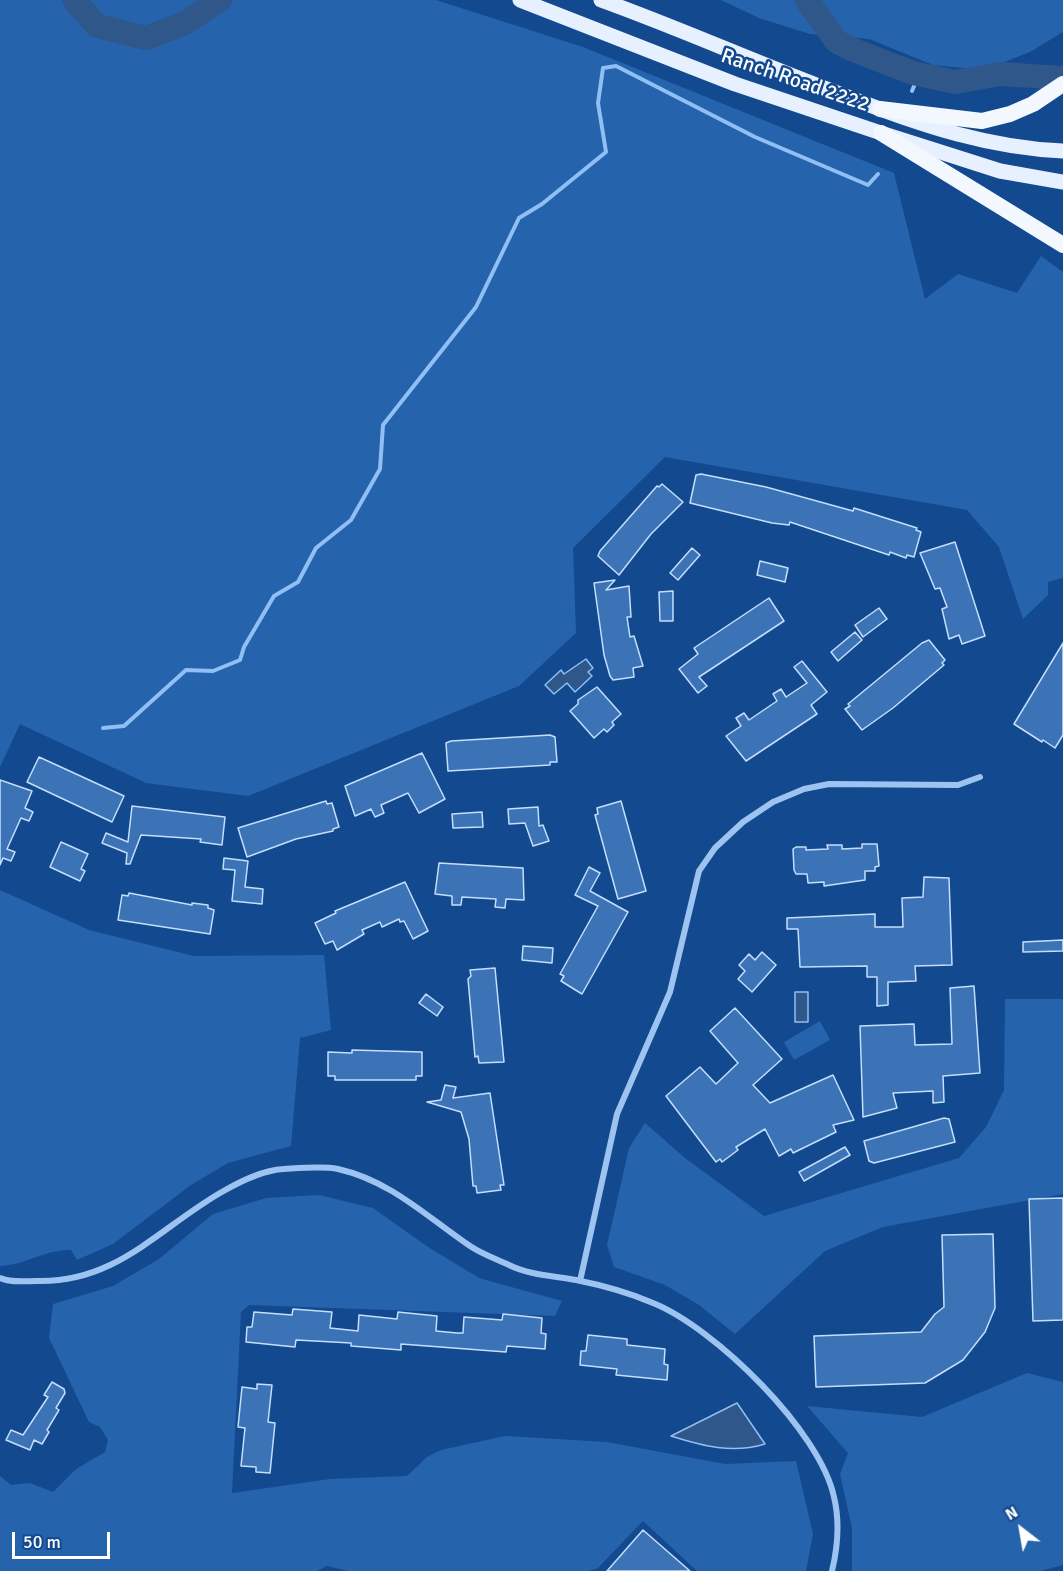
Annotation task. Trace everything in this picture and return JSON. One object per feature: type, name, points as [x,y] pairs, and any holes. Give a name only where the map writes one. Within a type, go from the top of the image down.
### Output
[{"type":"highway","points":[[880,110],[982,121],[1010,114],[1033,104],[1063,84]]},
{"type":"highway","points":[[881,133],[1063,245]]},
{"type":"main road","name":"Ranch Road 2222","points":[[520,0],[735,84],[881,133],[1000,171],[1063,182]]},
{"type":"main road","name":"Ranch Road 2222","points":[[601,0],[763,66],[959,137],[1022,149],[1063,151]]},
{"type":"street","points":[[580,1281],[617,1114],[669,992],[699,871],[715,848],[743,822],[773,801],[804,789],[829,784],[958,785],[980,777]]},
{"type":"street","points":[[0,1278],[53,1282],[93,1275],[138,1251],[186,1213],[241,1180],[281,1169],[336,1169],[383,1185],[411,1202],[473,1248],[519,1270],[580,1281],[652,1302],[687,1320],[716,1340],[788,1415],[816,1453],[834,1495],[838,1522],[832,1571]]},
{"type":"shaded area","points":[[0,0],[436,0],[583,47],[894,173],[925,299],[958,274],[1017,293],[1041,256],[1063,272],[1063,578],[1048,582],[1048,595],[1023,619],[999,547],[967,510],[665,457],[573,548],[576,633],[519,686],[248,796],[146,783],[20,724],[0,767]]},
{"type":"shaded area","points":[[721,0],[1063,0],[1063,32],[1030,52],[984,70],[933,65],[869,39],[810,34],[759,18]]},
{"type":"shaded area","points":[[586,659],[593,668],[588,672],[592,676],[575,692],[567,683],[554,694],[545,685],[561,670],[564,674]]},
{"type":"shaded area","points":[[0,890],[89,930],[194,956],[324,955],[331,1030],[300,1038],[291,1146],[228,1163],[191,1185],[113,1244],[77,1260],[71,1250],[62,1250],[0,1266]]},
{"type":"shaded area","points":[[795,992],[808,992],[808,1022],[795,1022]]},
{"type":"shaded area","points":[[1005,999],[1063,999],[1063,1194],[883,1227],[825,1251],[735,1334],[699,1305],[665,1285],[614,1267],[607,1245],[629,1148],[645,1123],[685,1158],[764,1216],[959,1158],[986,1127],[1004,1090]]},
{"type":"shaded area","points":[[820,1021],[830,1040],[794,1060],[784,1042]]},
{"type":"shaded area","points":[[319,1195],[373,1208],[428,1247],[479,1278],[562,1301],[555,1316],[249,1305],[241,1312],[232,1493],[330,1479],[407,1476],[427,1457],[441,1450],[505,1436],[607,1442],[725,1464],[796,1461],[813,1534],[806,1571],[697,1571],[643,1521],[598,1568],[589,1571],[348,1571],[327,1566],[317,1571],[0,1571],[0,1476],[11,1485],[30,1483],[53,1492],[76,1469],[105,1452],[108,1440],[100,1427],[89,1422],[49,1338],[53,1304],[113,1286],[159,1259],[213,1214],[266,1198]]},
{"type":"shaded area","points":[[1027,1373],[1063,1382],[1063,1565],[1040,1571],[852,1571],[852,1528],[840,1474],[848,1453],[807,1406],[922,1417]]},
{"type":"shaded area","points":[[737,1403],[765,1444],[729,1448],[706,1446],[671,1436]]},
{"type":"building","points":[[701,474],[766,487],[853,511],[854,508],[917,528],[916,530],[921,532],[914,557],[907,555],[906,558],[890,552],[889,555],[790,522],[789,525],[772,523],[690,503],[696,475]]},
{"type":"building","points":[[662,484],[683,502],[651,534],[619,575],[598,556],[600,551],[657,486]]},
{"type":"building","points":[[955,542],[985,636],[962,644],[959,635],[949,639],[942,609],[947,607],[940,588],[935,589],[920,553]]},
{"type":"building","points":[[692,548],[700,555],[678,580],[670,573]]},
{"type":"building","points":[[760,561],[788,568],[785,582],[757,575]]},
{"type":"building","points":[[615,580],[606,590],[629,586],[631,617],[627,617],[630,637],[634,636],[643,666],[633,668],[634,677],[613,680],[604,655],[594,583]]},
{"type":"building","points":[[673,591],[673,621],[660,621],[659,592]]},
{"type":"building","points":[[769,598],[784,621],[699,677],[707,686],[698,693],[679,669],[698,654],[694,648]]},
{"type":"building","points":[[879,608],[887,619],[863,637],[855,625]]},
{"type":"building","points":[[855,632],[862,640],[838,661],[831,652]]},
{"type":"building","points":[[929,640],[945,660],[942,663],[944,665],[893,708],[862,730],[845,709],[850,706],[848,704],[922,643]]},
{"type":"building","points":[[1063,643],[1063,735],[1055,748],[1014,724]]},
{"type":"building","points":[[802,661],[827,692],[811,705],[817,714],[746,761],[726,736],[741,726],[736,718],[744,713],[749,720],[777,701],[773,694],[781,689],[786,697],[807,683],[794,667]]},
{"type":"building","points":[[597,687],[621,714],[612,722],[614,725],[607,732],[604,729],[594,738],[570,711],[578,704],[578,700]]},
{"type":"building","points":[[550,735],[555,737],[557,762],[550,762],[550,765],[448,771],[446,743],[451,741]]},
{"type":"building","points":[[422,753],[445,799],[419,813],[408,793],[381,805],[384,813],[375,817],[371,809],[355,816],[345,786]]},
{"type":"building","points":[[39,757],[124,796],[112,822],[27,782]]},
{"type":"building","points":[[0,780],[32,791],[25,808],[33,812],[29,821],[21,818],[7,849],[15,852],[11,861],[3,858],[0,865]]},
{"type":"building","points":[[326,801],[327,804],[332,803],[339,827],[333,831],[296,839],[247,857],[238,828]]},
{"type":"building","points":[[621,801],[646,891],[618,899],[595,815],[598,814],[597,808]]},
{"type":"building","points":[[132,806],[225,817],[222,845],[200,842],[201,839],[141,835],[130,864],[126,864],[127,853],[102,843],[106,833],[128,842]]},
{"type":"building","points":[[538,807],[539,826],[543,825],[549,841],[533,846],[525,823],[509,824],[508,809]]},
{"type":"building","points":[[482,812],[483,827],[453,828],[452,814]]},
{"type":"building","points":[[61,842],[88,854],[81,869],[85,871],[80,881],[50,867]]},
{"type":"building","points":[[862,844],[877,844],[879,866],[875,867],[875,871],[865,871],[865,880],[824,886],[824,882],[808,883],[807,874],[796,874],[794,870],[793,849],[796,847],[806,847],[806,850],[828,849],[827,845],[842,845],[842,849],[862,848]]},
{"type":"building","points":[[224,858],[248,861],[245,887],[263,889],[262,904],[232,901],[235,870],[223,869]]},
{"type":"building","points":[[439,863],[523,868],[524,900],[506,899],[505,908],[495,907],[496,899],[462,897],[461,905],[452,905],[452,896],[435,894]]},
{"type":"building","points":[[589,867],[600,873],[590,891],[628,912],[582,994],[561,981],[564,976],[560,974],[598,906],[575,895]]},
{"type":"building","points":[[924,877],[949,878],[952,965],[915,966],[916,981],[888,982],[888,1005],[877,1006],[877,977],[867,977],[867,966],[800,967],[798,929],[787,929],[787,918],[875,914],[875,927],[903,927],[902,898],[923,897]]},
{"type":"building","points":[[405,882],[428,931],[413,939],[404,921],[400,922],[399,919],[382,927],[380,922],[362,930],[364,934],[337,950],[333,941],[325,944],[315,923],[336,913],[335,911]]},
{"type":"building","points":[[129,893],[192,905],[192,903],[208,905],[208,908],[214,910],[210,934],[118,920],[122,895],[128,896]]},
{"type":"building","points":[[1063,940],[1063,951],[1023,952],[1023,942]]},
{"type":"building","points":[[523,946],[553,948],[552,963],[522,960]]},
{"type":"building","points":[[762,952],[776,965],[752,992],[738,979],[745,971],[739,965],[749,954],[755,960]]},
{"type":"building","points":[[495,968],[504,1062],[479,1063],[478,1056],[475,1057],[468,979],[471,976],[470,970]]},
{"type":"building","points":[[974,986],[980,1073],[943,1076],[944,1102],[933,1103],[933,1091],[893,1093],[897,1108],[863,1117],[860,1026],[914,1024],[915,1045],[952,1044],[950,988]]},
{"type":"building","points":[[426,994],[443,1007],[437,1016],[419,1003]]},
{"type":"building","points":[[735,1008],[782,1059],[753,1085],[770,1103],[833,1075],[854,1120],[833,1125],[836,1132],[793,1153],[791,1149],[779,1156],[765,1129],[736,1147],[738,1150],[722,1162],[720,1159],[716,1162],[666,1096],[700,1067],[716,1084],[738,1063],[710,1031]]},
{"type":"building","points":[[352,1050],[422,1052],[422,1076],[416,1076],[416,1080],[335,1080],[335,1076],[328,1076],[328,1052],[352,1053]]},
{"type":"building","points":[[445,1085],[456,1087],[453,1098],[490,1093],[504,1185],[500,1185],[501,1190],[477,1193],[476,1186],[473,1186],[469,1139],[461,1112],[427,1102],[441,1100]]},
{"type":"building","points":[[944,1118],[949,1119],[955,1142],[874,1163],[869,1161],[864,1141]]},
{"type":"building","points":[[845,1147],[850,1155],[804,1181],[799,1172]]},
{"type":"building","points":[[1063,1198],[1063,1320],[1033,1321],[1029,1199]]},
{"type":"building","points":[[993,1234],[995,1308],[985,1332],[963,1360],[925,1383],[816,1387],[814,1336],[921,1332],[935,1314],[944,1307],[942,1235]]},
{"type":"building","points":[[293,1309],[332,1312],[330,1328],[358,1331],[359,1315],[397,1319],[398,1312],[437,1316],[436,1331],[457,1333],[463,1333],[464,1317],[502,1320],[503,1314],[542,1318],[541,1333],[546,1334],[545,1349],[507,1346],[506,1352],[401,1344],[401,1350],[351,1346],[351,1343],[296,1340],[295,1347],[246,1342],[247,1327],[252,1327],[254,1312],[292,1315]]},
{"type":"building","points":[[588,1335],[627,1339],[627,1345],[665,1349],[664,1364],[668,1365],[667,1380],[616,1375],[617,1369],[580,1365],[581,1351],[586,1351]]},
{"type":"building","points":[[52,1382],[64,1389],[65,1393],[56,1408],[59,1410],[42,1444],[34,1440],[30,1450],[6,1440],[11,1430],[23,1435],[48,1397],[44,1395]]},
{"type":"building","points":[[257,1384],[272,1385],[268,1422],[275,1423],[270,1473],[256,1472],[256,1467],[241,1466],[245,1428],[238,1427],[242,1387],[257,1389]]},
{"type":"building","points":[[643,1530],[690,1571],[607,1571]]},
{"type":"waterway","points":[[74,0],[97,26],[146,38],[185,23],[220,0]]},
{"type":"waterway","points":[[807,0],[836,41],[913,73],[955,82],[1001,74],[1063,78]]},
{"type":"waterway","points":[[103,728],[124,726],[186,670],[213,671],[240,660],[244,647],[274,596],[298,582],[316,548],[351,520],[380,469],[383,425],[476,307],[519,218],[542,204],[606,152],[598,103],[603,68],[616,66],[755,137],[868,185],[878,174]]},
{"type":"waterway","points":[[912,91],[919,74]]}]
